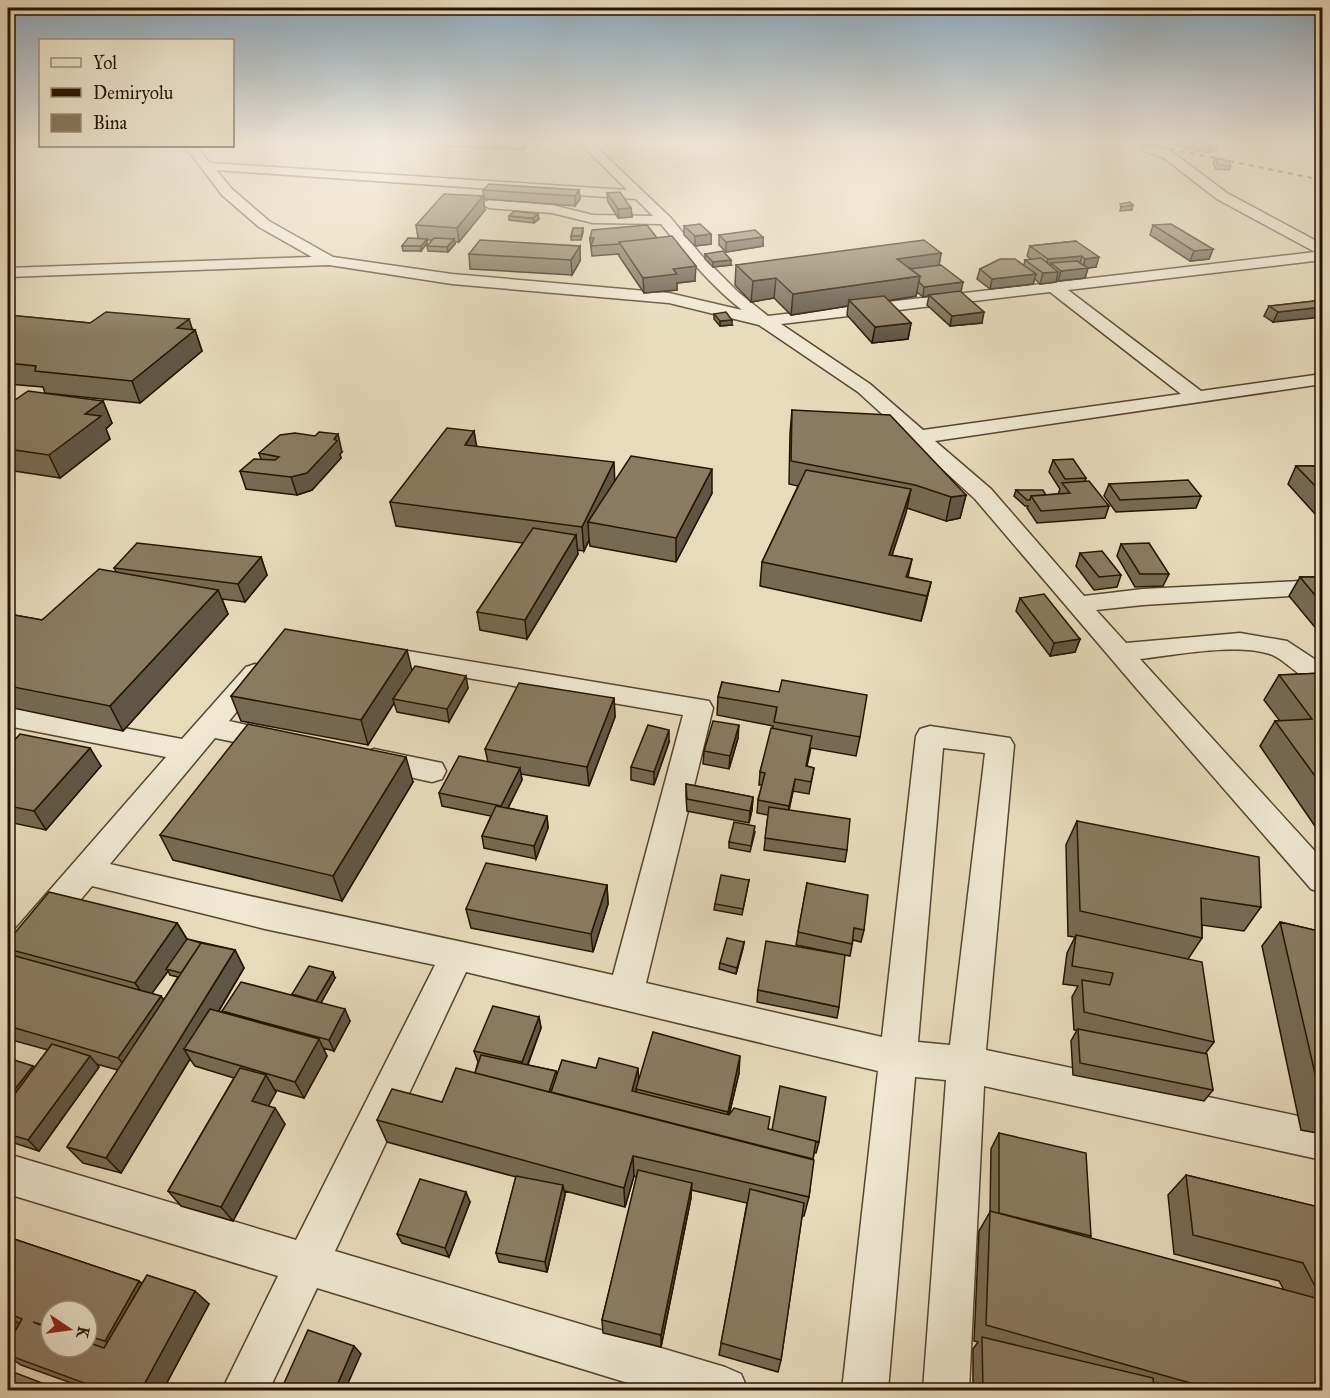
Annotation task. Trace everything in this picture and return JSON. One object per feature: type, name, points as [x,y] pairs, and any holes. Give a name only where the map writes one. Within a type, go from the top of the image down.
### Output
[{"type":"street","points":[[246,208],[264,224],[329,261]]},
{"type":"street","points":[[542,208],[593,219],[664,220]]},
{"type":"street","points":[[651,208],[732,295],[765,321],[864,388],[983,494],[1119,652],[1323,880]]},
{"type":"street","points":[[1245,208],[1323,250]]},
{"type":"street","points":[[8,273],[329,261],[452,279],[669,298],[765,321],[1323,256]]},
{"type":"street","points":[[1052,286],[1197,397]]},
{"type":"street","points":[[919,436],[1323,379]]},
{"type":"street","points":[[1078,604],[1143,597],[1323,587]]},
{"type":"street","points":[[1119,652],[1240,641],[1278,647],[1316,672]]},
{"type":"street","points":[[8,962],[276,648]]},
{"type":"street","points":[[342,649],[699,708],[625,995]]},
{"type":"street","points":[[8,716],[188,751]]},
{"type":"street","points":[[208,727],[302,746]]},
{"type":"street","points":[[865,1390],[930,736],[1000,744],[966,1064],[946,1390]]},
{"type":"street","points":[[349,755],[432,771]]},
{"type":"street","points":[[85,871],[265,915],[457,955],[898,1058],[966,1064],[1323,1141]]},
{"type":"street","points":[[245,1390],[457,955]]},
{"type":"street","points":[[8,1174],[725,1390]]},
{"type":"building","points":[[431,208],[473,208],[457,228],[416,225]]},
{"type":"building","points":[[514,211],[538,214],[533,218],[509,216]]},
{"type":"building","points":[[700,224],[711,234],[695,236],[684,226]]},
{"type":"building","points":[[1171,224],[1213,249],[1194,251],[1153,225]]},
{"type":"building","points":[[647,225],[657,238],[591,246],[594,238],[590,238],[592,230]]},
{"type":"building","points":[[573,228],[583,228],[581,236],[571,236]]},
{"type":"building","points":[[755,230],[763,237],[726,242],[719,235]]},
{"type":"building","points":[[672,236],[696,266],[673,269],[677,274],[643,278],[619,242]]},
{"type":"building","points":[[408,238],[427,239],[421,246],[402,246]]},
{"type":"building","points":[[434,238],[454,239],[447,247],[427,246]]},
{"type":"building","points":[[480,240],[580,246],[571,260],[469,254]]},
{"type":"building","points":[[924,240],[941,253],[897,259],[920,276],[793,294],[776,278],[753,281],[736,265]]},
{"type":"building","points":[[1076,241],[1099,257],[1048,259],[1030,246]]},
{"type":"building","points":[[723,251],[731,260],[713,262],[705,254]]},
{"type":"building","points":[[1041,258],[1058,272],[1043,273],[1025,260]]},
{"type":"building","points":[[1000,259],[1015,259],[1036,274],[992,279],[980,269]]},
{"type":"building","points":[[1077,261],[1088,268],[1061,271],[1051,263]]},
{"type":"building","points":[[941,265],[963,282],[924,287],[919,282],[920,276],[910,269]]},
{"type":"building","points":[[960,291],[984,312],[952,316],[929,295]]},
{"type":"building","points":[[884,296],[911,323],[875,327],[849,300]]},
{"type":"building","points":[[1323,300],[1323,307],[1278,312],[1269,306]]},
{"type":"building","points":[[106,312],[189,319],[177,328],[195,330],[132,381],[35,371],[36,366],[8,363],[8,352],[11,350],[8,349],[8,315],[90,323]]},
{"type":"building","points":[[726,312],[732,320],[720,321],[714,314]]},
{"type":"building","points":[[28,391],[103,401],[85,414],[101,416],[49,455],[8,449],[8,405]]},
{"type":"building","points":[[792,410],[890,415],[966,495],[951,497],[915,485],[791,461]]},
{"type":"building","points":[[447,428],[474,431],[465,445],[614,462],[582,527],[390,502]]},
{"type":"building","points":[[319,432],[338,434],[334,439],[337,441],[307,473],[291,477],[240,471],[254,459],[275,460],[279,457],[259,453],[280,435],[295,433],[315,436]]},
{"type":"building","points":[[631,456],[712,469],[676,538],[588,522]]},
{"type":"building","points":[[1073,459],[1086,478],[1065,479],[1053,460]]},
{"type":"building","points":[[1296,466],[1323,466],[1323,494]]},
{"type":"building","points":[[806,470],[911,489],[889,555],[912,559],[906,577],[931,582],[927,596],[762,562]]},
{"type":"building","points":[[1188,480],[1201,496],[1120,500],[1109,484]]},
{"type":"building","points":[[1089,481],[1109,506],[1041,511],[1031,496],[1070,493],[1062,483]]},
{"type":"building","points":[[1016,490],[1043,490],[1046,495],[1031,496],[1030,500],[1027,500]]},
{"type":"building","points":[[533,528],[576,535],[525,620],[477,612]]},
{"type":"building","points":[[137,543],[261,557],[238,584],[114,568]]},
{"type":"building","points":[[1149,543],[1169,574],[1140,574],[1121,544]]},
{"type":"building","points":[[1102,551],[1121,575],[1099,577],[1080,553]]},
{"type":"building","points":[[99,569],[218,590],[110,706],[8,686],[8,614],[42,620]]},
{"type":"building","points":[[1300,577],[1323,577],[1323,605]]},
{"type":"building","points":[[1044,594],[1080,639],[1054,643],[1020,598]]},
{"type":"building","points":[[285,629],[407,650],[361,720],[231,696]]},
{"type":"building","points":[[415,666],[466,676],[447,709],[393,699]]},
{"type":"building","points":[[1323,673],[1323,787],[1275,721],[1312,719],[1279,675]]},
{"type":"building","points":[[782,680],[867,695],[860,737],[774,722],[777,707],[718,697],[722,682],[779,692]]},
{"type":"building","points":[[519,683],[614,698],[587,767],[485,749]]},
{"type":"building","points":[[713,721],[739,725],[730,756],[704,751]]},
{"type":"building","points":[[248,724],[406,757],[333,876],[160,835]]},
{"type":"building","points":[[648,725],[669,730],[654,772],[631,767]]},
{"type":"building","points":[[771,728],[812,736],[806,766],[814,768],[811,782],[795,779],[789,806],[758,800],[765,773],[760,772]]},
{"type":"building","points":[[20,734],[90,748],[34,811],[8,806],[8,747]]},
{"type":"building","points":[[459,756],[520,768],[501,806],[439,793]]},
{"type":"building","points":[[686,784],[753,797],[750,811],[687,799]]},
{"type":"building","points":[[496,806],[547,816],[534,846],[482,836]]},
{"type":"building","points":[[769,807],[850,819],[847,850],[765,838]]},
{"type":"building","points":[[1077,821],[1259,857],[1261,907],[1201,898],[1202,938],[1080,911]]},
{"type":"building","points":[[734,822],[755,826],[751,846],[729,842]]},
{"type":"building","points":[[486,863],[607,885],[591,934],[466,909]]},
{"type":"building","points":[[721,875],[749,880],[743,909],[715,904]]},
{"type":"building","points":[[807,883],[868,895],[864,930],[854,928],[852,944],[798,932]]},
{"type":"building","points":[[49,892],[177,923],[135,983],[8,949],[8,941]]},
{"type":"building","points":[[1280,922],[1323,932],[1323,1108]]},
{"type":"building","points":[[1076,935],[1202,962],[1214,1042],[1084,1012],[1082,980],[1110,985],[1113,973],[1072,966]]},
{"type":"building","points":[[727,938],[744,942],[737,968],[720,963]]},
{"type":"building","points":[[187,939],[201,943],[181,973],[166,969]]},
{"type":"building","points":[[766,941],[845,955],[839,1007],[758,990]]},
{"type":"building","points":[[201,943],[235,950],[106,1158],[67,1147]]},
{"type":"building","points":[[8,954],[161,996],[118,1058],[8,1026]]},
{"type":"building","points":[[309,966],[333,972],[316,1001],[292,994]]},
{"type":"building","points":[[241,982],[345,1009],[329,1040],[222,1011]]},
{"type":"building","points":[[493,1006],[539,1017],[522,1062],[474,1051]]},
{"type":"building","points":[[210,1009],[319,1039],[295,1082],[184,1049]]},
{"type":"building","points":[[1078,1029],[1207,1054],[1213,1090],[1080,1063]]},
{"type":"building","points":[[653,1032],[740,1056],[728,1112],[636,1089]]},
{"type":"building","points":[[52,1044],[90,1056],[28,1140],[8,1134],[8,1103]]},
{"type":"building","points":[[481,1055],[556,1071],[549,1092],[475,1073]]},
{"type":"building","points":[[8,1058],[33,1066],[8,1098]]},
{"type":"building","points":[[599,1058],[638,1068],[632,1091],[729,1115],[734,1108],[770,1117],[768,1129],[816,1141],[813,1159],[551,1092],[562,1060],[596,1068]]},
{"type":"building","points":[[240,1068],[266,1075],[252,1101],[275,1108],[221,1207],[168,1191]]},
{"type":"building","points":[[456,1068],[814,1160],[809,1197],[633,1156],[624,1188],[377,1120],[392,1089],[442,1102]]},
{"type":"building","points":[[780,1086],[826,1097],[819,1142],[772,1130]]},
{"type":"building","points":[[999,1133],[1086,1153],[1091,1236],[999,1213]]},
{"type":"building","points":[[638,1170],[692,1183],[661,1335],[602,1320]]},
{"type":"building","points":[[1186,1175],[1323,1208],[1323,1297],[1320,1296],[1303,1263],[1193,1235]]},
{"type":"building","points":[[516,1176],[563,1185],[545,1262],[496,1253]]},
{"type":"building","points":[[420,1179],[466,1192],[445,1248],[397,1234]]},
{"type":"building","points":[[750,1189],[804,1203],[781,1360],[721,1343]]},
{"type":"building","points":[[990,1211],[1323,1300],[1323,1390],[1215,1390],[986,1325]]},
{"type":"building","points":[[8,1237],[139,1281],[105,1341],[99,1339],[99,1299],[39,1299],[39,1324],[33,1322],[39,1324],[39,1359],[99,1359],[99,1346],[104,1348],[147,1275],[195,1291],[141,1390],[103,1390],[8,1355],[8,1343],[22,1319],[8,1313]]},
{"type":"building","points":[[308,1330],[354,1346],[335,1390],[281,1390]]},
{"type":"building","points":[[982,1337],[1153,1378],[1154,1390],[983,1390]]},
{"type":"building","points":[[8,1370],[60,1390],[8,1390]]}]
